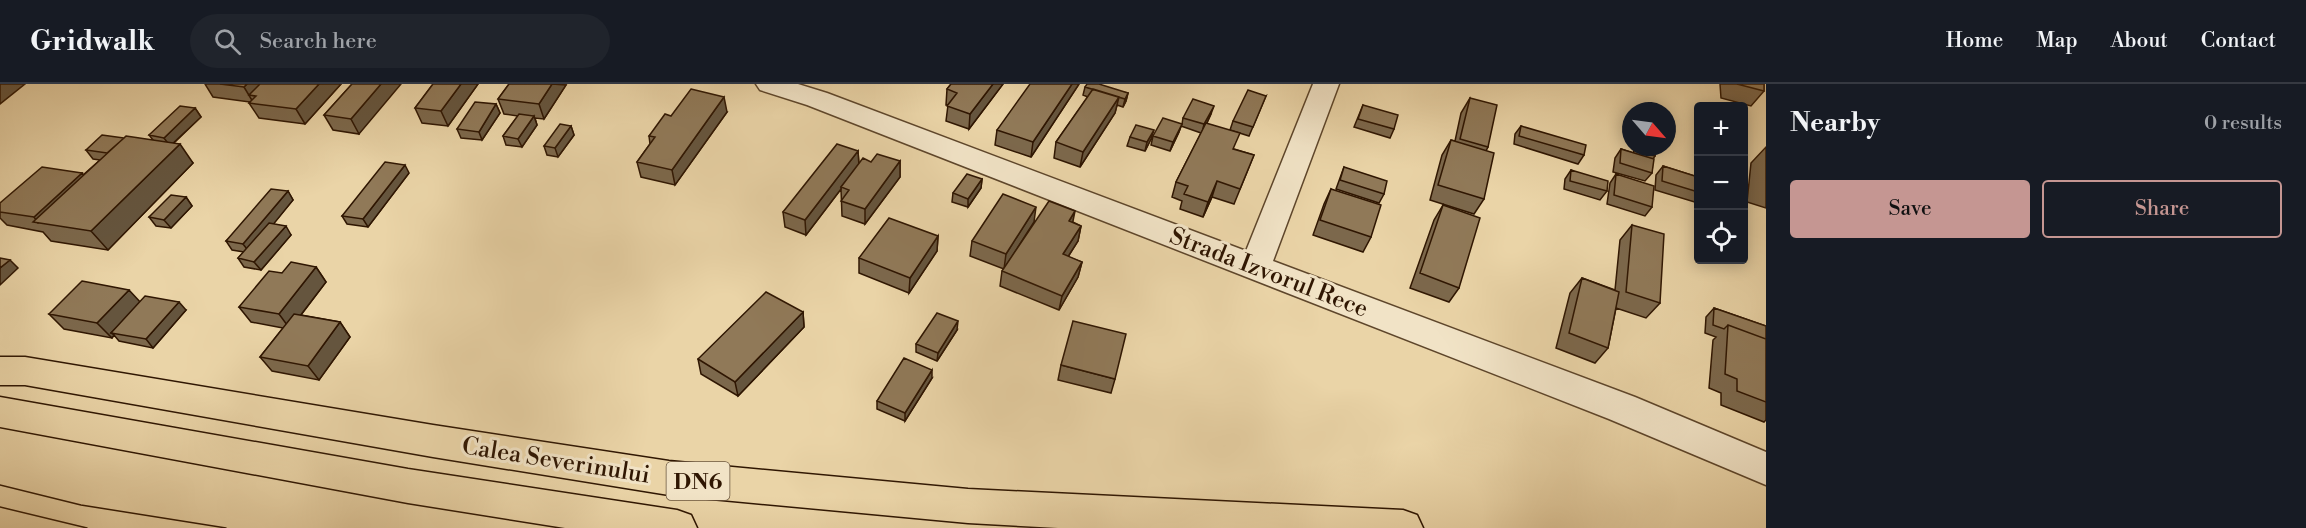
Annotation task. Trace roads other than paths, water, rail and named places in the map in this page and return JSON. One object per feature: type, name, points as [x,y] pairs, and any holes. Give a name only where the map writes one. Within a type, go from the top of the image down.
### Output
[{"type":"main road","name":"Calea Severinului","points":[[0,371],[49,375],[433,441],[669,478],[968,506],[1403,528]]},
{"type":"main road","name":"Calea Severinului","points":[[0,412],[408,486],[677,528]]},
{"type":"street","name":"Strada Izvorul Rece","points":[[769,84],[823,92],[1256,267],[1622,408],[1766,469]]},
{"type":"street","points":[[1256,267],[1326,84]]},
{"type":"tram line","points":[[0,485],[81,505],[226,528]]},
{"type":"tram line","points":[[0,507],[87,528]]}]
